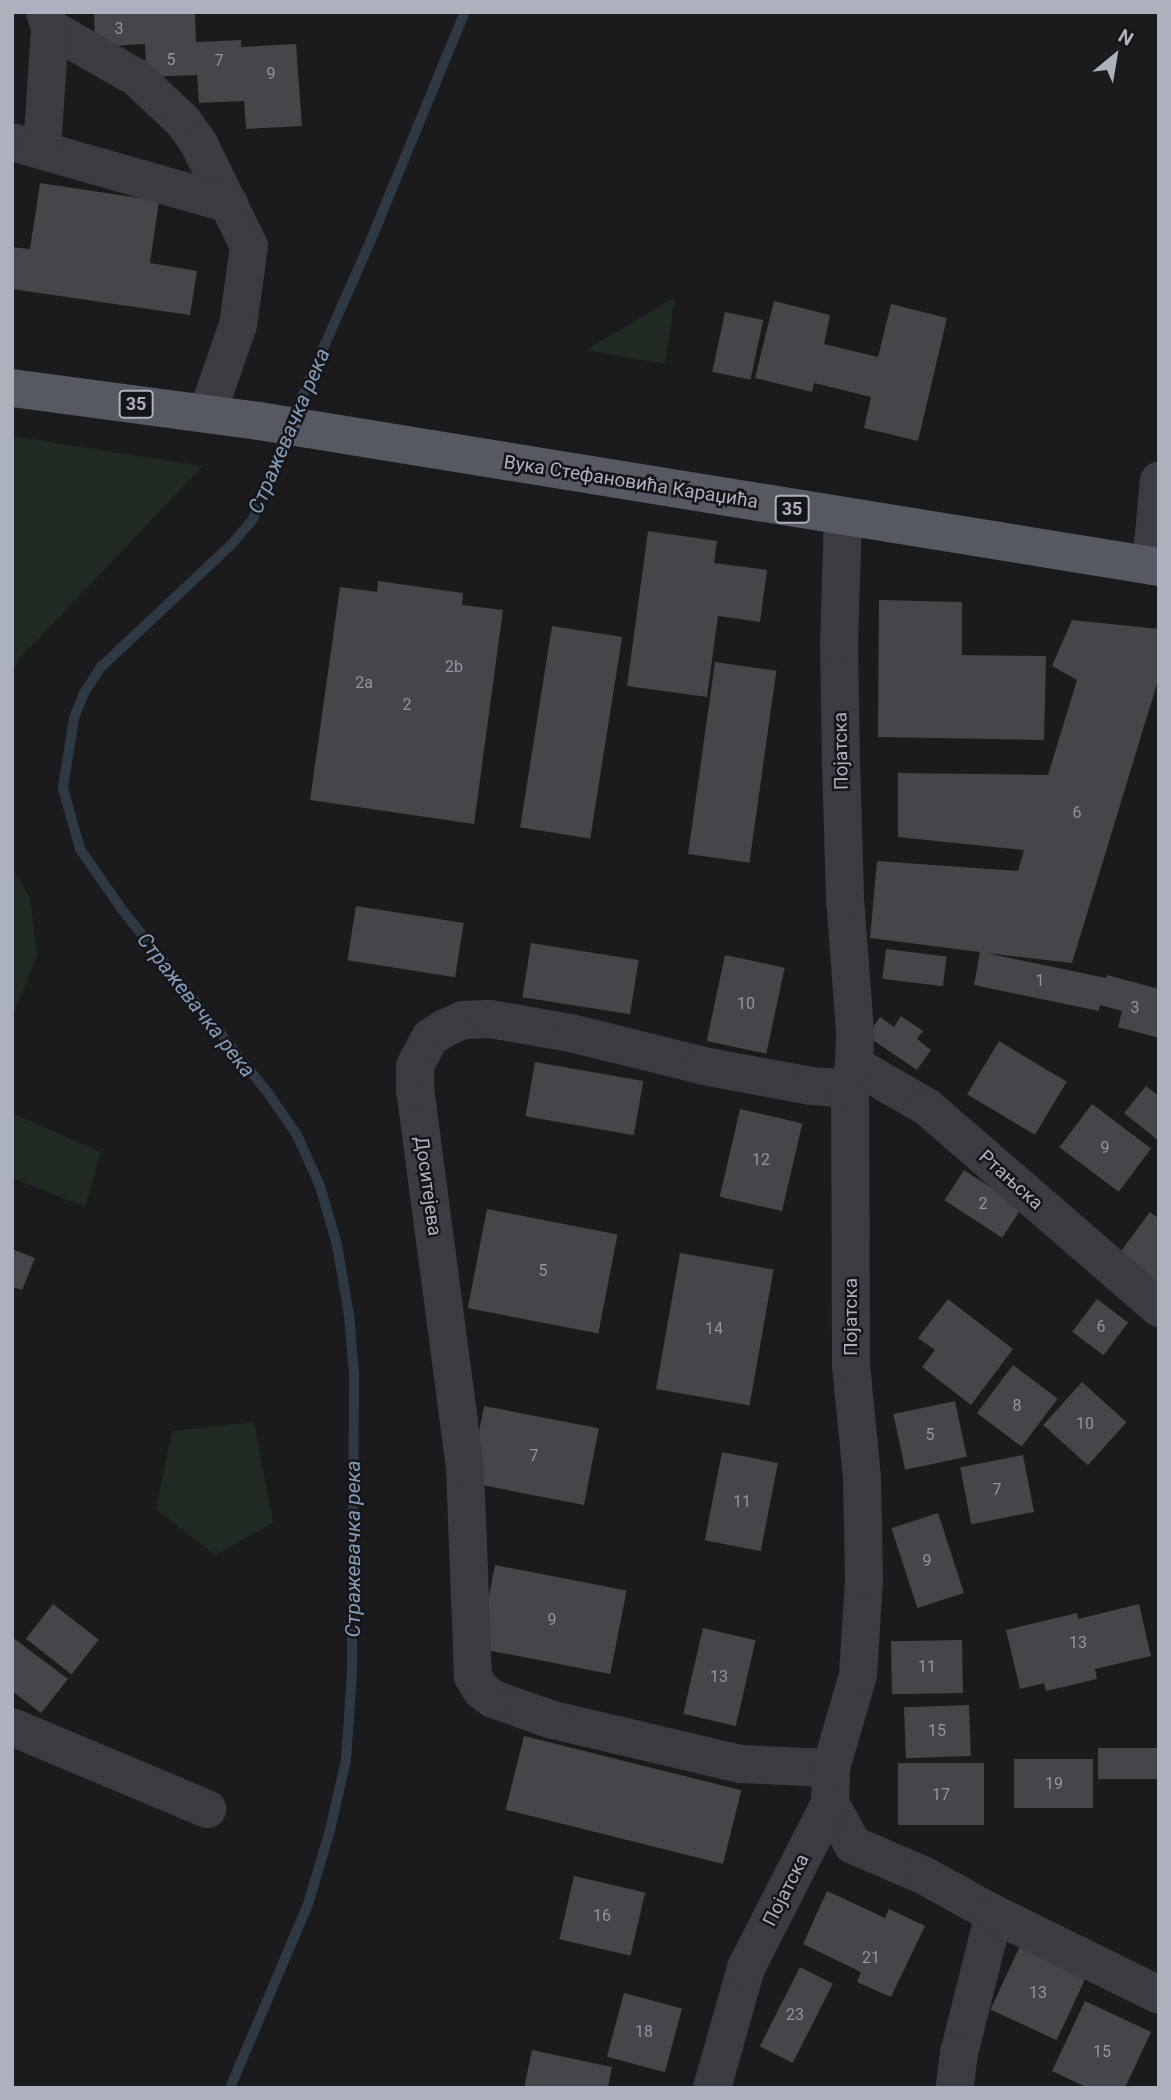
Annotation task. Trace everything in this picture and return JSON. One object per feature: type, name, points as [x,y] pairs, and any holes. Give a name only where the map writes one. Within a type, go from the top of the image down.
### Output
[{"type":"main road","name":"35","points":[[12,388],[207,414]]},
{"type":"main road","name":"Вука Стефановића Караџића","points":[[207,414],[1155,566]]},
{"type":"street","points":[[207,414],[238,325],[249,246],[229,204],[183,121],[138,78],[47,20],[27,146],[229,204]]},
{"type":"street","points":[[1155,566],[1159,480]]},
{"type":"street","name":"Појатска","points":[[712,2088],[746,1968],[831,1785],[858,1675],[864,1580],[862,1477],[851,1365],[852,1077],[839,644],[844,518]]},
{"type":"street","name":"Доситејева","points":[[831,1785],[550,1719],[493,1699],[481,1690],[473,1676],[465,1468],[415,1090],[415,1066],[430,1038],[444,1028],[463,1020],[490,1019],[571,1033],[717,1068],[811,1086],[852,1077]]},
{"type":"street","name":"Ртањска","points":[[852,1077],[927,1107],[1159,1308]]},
{"type":"street","points":[[12,1727],[207,1809]]},
{"type":"street","points":[[831,1785],[853,1845],[923,1875],[994,1914],[1159,1995]]},
{"type":"street","points":[[955,2088],[959,2053],[994,1914]]},
{"type":"shaded area","points":[[675,297],[665,364],[590,351],[591,347]]},
{"type":"shaded area","points":[[12,436],[203,466],[19,659],[12,673]]},
{"type":"shaded area","points":[[12,870],[30,896],[37,956],[12,1018]]},
{"type":"shaded area","points":[[12,1113],[101,1152],[85,1207],[12,1178]]},
{"type":"shaded area","points":[[254,1422],[273,1523],[215,1555],[156,1509],[172,1431]]},
{"type":"building","points":[[94,12],[195,12],[196,42],[241,40],[241,47],[296,44],[302,126],[246,129],[244,101],[199,103],[197,75],[146,77],[145,44],[95,47]]},
{"type":"building","points":[[40,183],[159,201],[150,263],[197,271],[190,315],[12,289],[12,247],[30,249]]},
{"type":"building","points":[[774,301],[830,315],[824,344],[878,357],[891,304],[947,318],[918,441],[864,428],[871,397],[814,383],[812,392],[755,378]]},
{"type":"building","points":[[725,312],[763,320],[750,380],[712,372]]},
{"type":"building","points":[[648,531],[717,541],[714,563],[767,570],[760,622],[718,616],[707,697],[627,686]]},
{"type":"building","points":[[378,581],[463,593],[462,605],[503,610],[474,824],[310,800],[340,587],[377,592]]},
{"type":"building","points":[[879,600],[962,602],[962,655],[1046,656],[1044,740],[878,737]]},
{"type":"building","points":[[1072,620],[1159,629],[1159,677],[1072,963],[986,953],[1106,978],[1107,975],[1159,989],[1159,1038],[1118,1027],[1122,1011],[1100,1005],[1099,1011],[974,985],[980,952],[870,938],[877,861],[1018,871],[1024,850],[898,837],[898,773],[1048,775],[1077,680],[1052,666]]},
{"type":"building","points":[[552,626],[622,637],[590,839],[520,827]]},
{"type":"building","points":[[715,662],[776,671],[749,863],[688,854]]},
{"type":"building","points":[[356,906],[464,923],[455,977],[347,960]]},
{"type":"building","points":[[531,943],[639,960],[630,1014],[522,997]]},
{"type":"building","points":[[886,949],[947,956],[943,986],[882,979]]},
{"type":"building","points":[[725,955],[785,968],[766,1054],[707,1041]]},
{"type":"building","points":[[901,1016],[923,1031],[917,1039],[931,1050],[917,1070],[867,1036],[880,1017],[894,1027]]},
{"type":"building","points":[[999,1041],[1067,1082],[1035,1135],[967,1094]]},
{"type":"building","points":[[535,1062],[643,1081],[634,1135],[525,1116]]},
{"type":"building","points":[[1146,1086],[1159,1096],[1159,1141],[1124,1113]]},
{"type":"building","points":[[1092,1104],[1151,1149],[1119,1192],[1060,1147]]},
{"type":"building","points":[[740,1109],[802,1123],[782,1211],[720,1197]]},
{"type":"building","points":[[964,1170],[1022,1208],[1002,1238],[944,1200]]},
{"type":"building","points":[[487,1209],[618,1234],[598,1334],[468,1308]]},
{"type":"building","points":[[1150,1212],[1159,1219],[1159,1286],[1118,1255]]},
{"type":"building","points":[[12,1249],[35,1258],[22,1290],[12,1287]]},
{"type":"building","points":[[680,1253],[774,1269],[750,1405],[656,1389]]},
{"type":"building","points":[[948,1299],[1013,1349],[971,1405],[922,1367],[935,1350],[918,1338]]},
{"type":"building","points":[[1097,1299],[1128,1322],[1103,1355],[1072,1332]]},
{"type":"building","points":[[1013,1365],[1058,1399],[1022,1447],[977,1413]]},
{"type":"building","points":[[1082,1382],[1127,1422],[1088,1465],[1043,1425]]},
{"type":"building","points":[[955,1401],[967,1457],[905,1470],[893,1414]]},
{"type":"building","points":[[484,1406],[599,1428],[584,1505],[469,1483]]},
{"type":"building","points":[[722,1452],[778,1463],[761,1551],[705,1540]]},
{"type":"building","points":[[1023,1455],[1034,1512],[971,1524],[960,1467]]},
{"type":"building","points":[[938,1513],[964,1593],[917,1608],[891,1528]]},
{"type":"building","points":[[495,1565],[627,1591],[610,1674],[479,1648]]},
{"type":"building","points":[[53,1604],[99,1640],[72,1674],[26,1639]]},
{"type":"building","points":[[1139,1604],[1151,1656],[1095,1669],[1097,1679],[1046,1691],[1044,1683],[1020,1689],[1006,1630],[1077,1613],[1078,1619]]},
{"type":"building","points":[[703,1628],[756,1640],[736,1726],[683,1714]]},
{"type":"building","points":[[12,1637],[68,1679],[41,1713],[12,1691]]},
{"type":"building","points":[[962,1640],[963,1693],[892,1694],[891,1641]]},
{"type":"building","points":[[969,1705],[971,1756],[906,1758],[904,1707]]},
{"type":"building","points":[[524,1736],[741,1790],[723,1864],[506,1810]]},
{"type":"building","points":[[1098,1748],[1159,1748],[1159,1779],[1098,1779]]},
{"type":"building","points":[[1014,1759],[1093,1759],[1093,1808],[1014,1808]]},
{"type":"building","points":[[898,1763],[984,1763],[984,1825],[898,1825]]},
{"type":"building","points":[[574,1876],[645,1892],[631,1956],[559,1939]]},
{"type":"building","points":[[827,1891],[885,1918],[889,1909],[925,1926],[891,1997],[857,1982],[861,1972],[803,1944]]},
{"type":"building","points":[[1020,1946],[1086,1977],[1057,2040],[990,2009]]},
{"type":"building","points":[[800,1967],[833,1984],[793,2063],[760,2046]]},
{"type":"building","points":[[624,1993],[682,2009],[665,2072],[607,2057]]},
{"type":"building","points":[[1085,2001],[1151,2032],[1125,2088],[1088,2088],[1052,2071]]},
{"type":"building","points":[[532,2050],[612,2067],[608,2088],[524,2088]]},
{"type":"waterway","name":"Стражевачка река","points":[[292,419],[368,247],[465,12]]},
{"type":"waterway","name":"Стражевачка река","points":[[230,2088],[308,1904],[330,1830],[346,1760],[352,1673],[354,1373],[349,1315],[337,1245],[320,1186],[297,1135],[268,1093],[123,911],[80,849],[63,788],[74,718],[84,693],[101,667],[229,547],[253,519],[286,434]]}]
